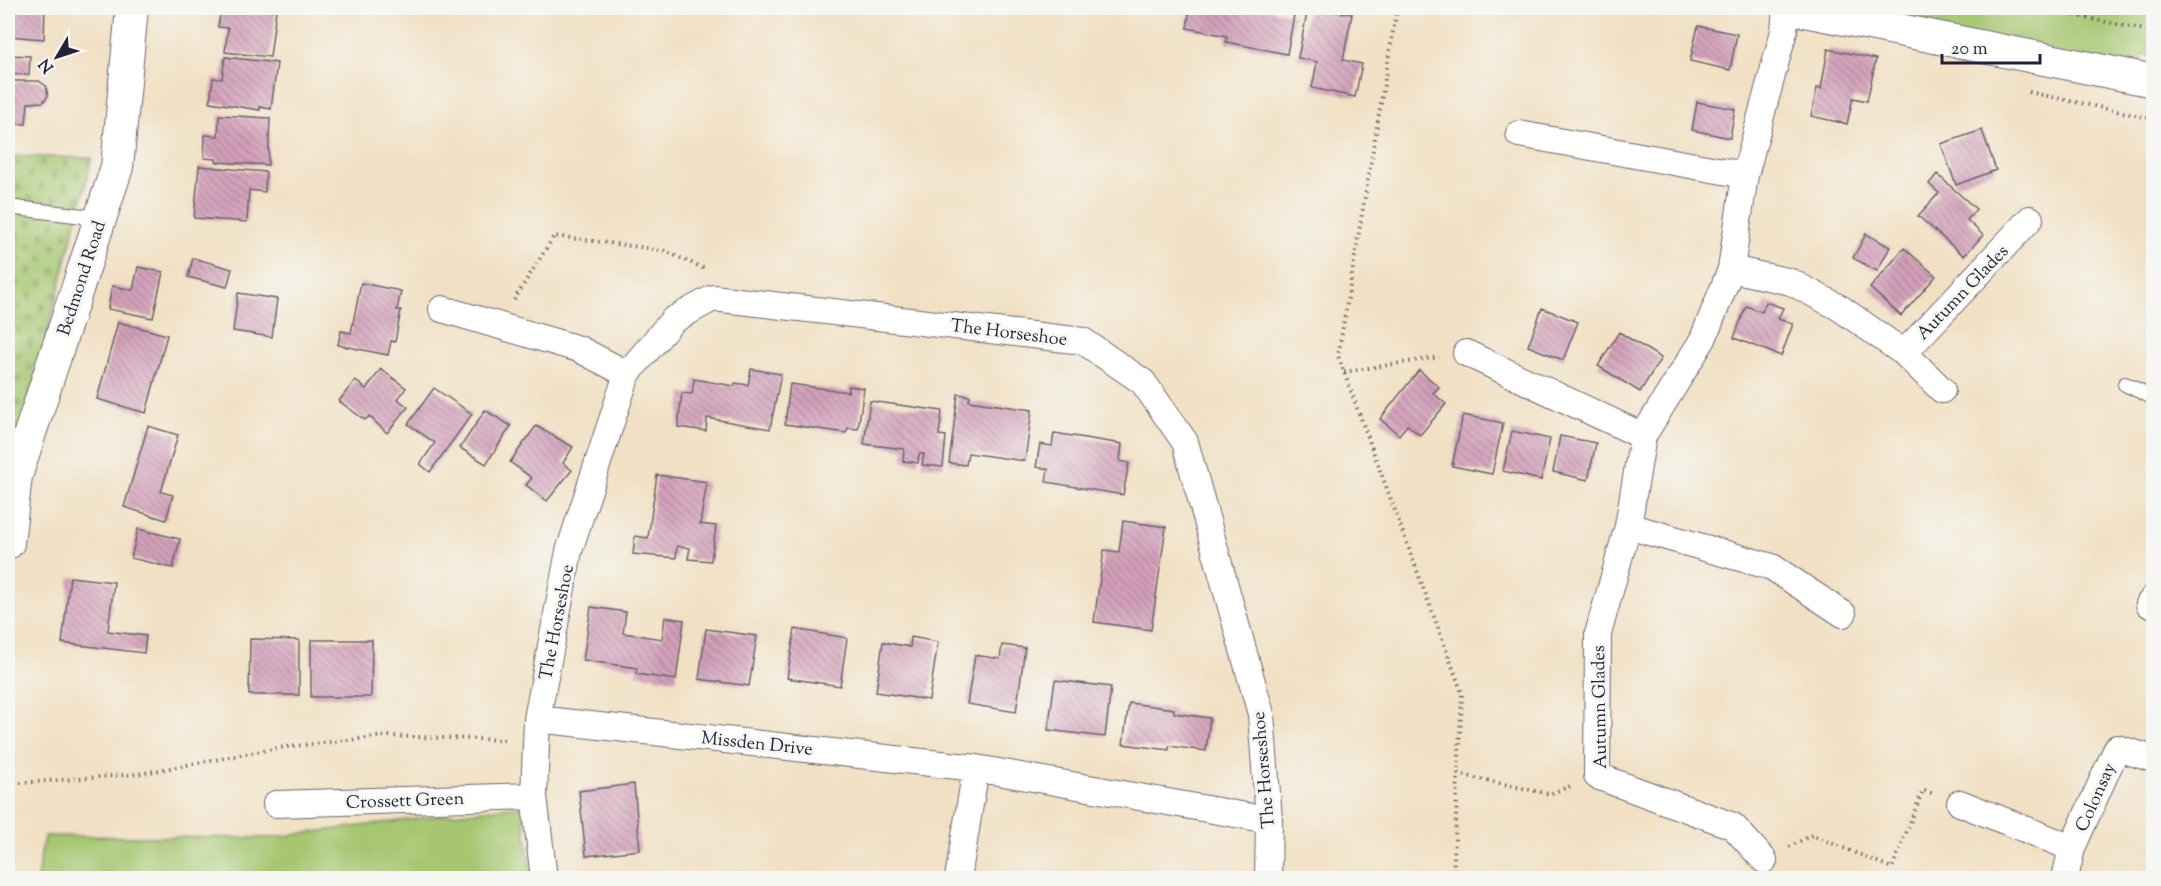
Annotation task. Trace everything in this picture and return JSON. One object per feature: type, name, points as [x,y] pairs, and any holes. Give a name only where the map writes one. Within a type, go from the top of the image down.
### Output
[{"type":"street","name":"Bedmond Road","points":[[8,543],[16,476],[117,167],[132,8]]},
{"type":"street","points":[[1788,8],[2154,81]]},
{"type":"street","name":"Autumn Glades","points":[[1764,860],[1733,826],[1597,776],[1598,634],[1628,526],[1643,436],[1702,339],[1731,269],[1745,175],[1784,31],[1788,8]]},
{"type":"street","points":[[1519,134],[1745,175]]},
{"type":"street","name":"Autumn Glades","points":[[1731,269],[1791,282],[1840,308],[1904,353],[2030,219]]},
{"type":"street","name":"The Horseshoe","points":[[544,879],[534,796],[537,730],[569,551],[627,374],[673,320],[713,298],[1083,341],[1143,382],[1185,442],[1261,714],[1269,820],[1268,879]]},
{"type":"street","points":[[442,309],[579,349],[627,374]]},
{"type":"street","points":[[1466,353],[1643,436]]},
{"type":"street","points":[[1904,353],[1942,390]]},
{"type":"street","points":[[1628,526],[1772,567],[1843,614]]},
{"type":"street","name":"Missden Drive","points":[[537,730],[976,768],[1269,820]]},
{"type":"street","name":"Colonsay","points":[[2065,879],[2072,848],[2117,748],[2154,759]]},
{"type":"street","points":[[958,879],[976,768]]},
{"type":"street","name":"Crossett Green","points":[[276,804],[534,796]]},
{"type":"street","name":"Colonsay","points":[[1960,803],[2072,848]]},
{"type":"lane","points":[[8,207],[100,218]]},
{"type":"lane","points":[[2125,384],[2154,398]]},
{"type":"path","points":[[1397,8],[1338,356],[1462,693],[1453,879]]},
{"type":"path","points":[[2040,8],[2154,32]]},
{"type":"path","points":[[498,326],[554,236],[663,250],[728,280],[726,300]]},
{"type":"path","points":[[1344,372],[1466,353]]},
{"type":"path","points":[[8,784],[138,774],[278,748],[386,736],[537,730]]},
{"type":"path","points":[[1458,774],[1549,794],[1597,776]]},
{"type":"path","points":[[1764,860],[1812,835],[1892,868],[1923,790],[1960,803]]},
{"type":"green space","points":[[1812,8],[2153,8],[2153,57],[2143,55],[2130,83]]},
{"type":"green space","points":[[8,156],[92,158],[8,489]]},
{"type":"green space","points":[[522,805],[532,878],[37,878],[44,836],[268,838]]},
{"type":"building","points":[[8,8],[45,8],[44,39],[8,36]]},
{"type":"building","points":[[221,8],[276,10],[270,57],[225,52],[228,28],[218,27]]},
{"type":"building","points":[[1190,8],[1261,8],[1294,15],[1287,54],[1226,42],[1227,36],[1187,28]]},
{"type":"building","points":[[1308,8],[1352,14],[1343,60],[1362,64],[1355,97],[1312,88],[1317,62],[1298,58]]},
{"type":"building","points":[[1698,26],[1737,34],[1730,70],[1690,61]]},
{"type":"building","points":[[1828,49],[1876,59],[1867,101],[1853,98],[1847,124],[1811,116],[1817,88],[1821,89]]},
{"type":"building","points":[[8,55],[30,56],[29,75],[8,74]]},
{"type":"building","points":[[225,57],[277,63],[271,109],[260,107],[260,110],[210,102],[213,78],[222,79]]},
{"type":"building","points":[[8,81],[39,81],[46,86],[48,96],[43,102],[28,103],[26,124],[8,124]]},
{"type":"building","points":[[1697,102],[1735,109],[1730,138],[1692,130]]},
{"type":"building","points":[[219,115],[270,118],[268,165],[216,162],[216,159],[204,158],[205,135],[218,136]]},
{"type":"building","points":[[1982,130],[1996,170],[1956,185],[1941,144]]},
{"type":"building","points":[[199,166],[266,172],[265,192],[249,190],[247,222],[194,218]]},
{"type":"building","points":[[1937,174],[1976,209],[1967,220],[1983,235],[1964,256],[1918,216],[1939,193],[1929,184]]},
{"type":"building","points":[[1866,234],[1890,247],[1877,271],[1853,258]]},
{"type":"building","points":[[1904,248],[1936,276],[1901,316],[1870,288]]},
{"type":"building","points":[[193,258],[232,269],[227,287],[188,277]]},
{"type":"building","points":[[138,267],[163,272],[153,318],[108,309],[112,286],[133,290]]},
{"type":"building","points":[[361,283],[401,291],[397,310],[401,310],[395,342],[391,341],[388,355],[338,345],[341,331],[351,333]]},
{"type":"building","points":[[238,293],[277,299],[272,337],[233,331]]},
{"type":"building","points":[[1766,302],[1783,308],[1778,319],[1793,324],[1781,356],[1734,338],[1746,306],[1762,312]]},
{"type":"building","points":[[1542,308],[1578,322],[1563,360],[1528,346]]},
{"type":"building","points":[[118,322],[167,335],[146,413],[97,399]]},
{"type":"building","points":[[1619,332],[1661,358],[1640,392],[1598,366]]},
{"type":"building","points":[[381,369],[406,388],[398,399],[408,407],[387,433],[369,416],[365,420],[339,401],[355,380],[366,389]]},
{"type":"building","points":[[751,369],[781,374],[770,429],[707,418],[706,431],[678,427],[682,393],[692,394],[694,379],[734,386],[735,383],[748,385]]},
{"type":"building","points":[[1419,370],[1439,387],[1433,393],[1446,404],[1420,435],[1407,425],[1399,435],[1380,419]]},
{"type":"building","points":[[790,384],[848,392],[849,386],[864,388],[858,429],[848,428],[846,433],[785,424]]},
{"type":"building","points":[[434,388],[472,414],[430,472],[420,464],[435,443],[408,424]]},
{"type":"building","points":[[958,394],[970,396],[969,401],[1032,410],[1025,461],[968,453],[966,465],[949,463]]},
{"type":"building","points":[[870,401],[942,411],[939,435],[946,436],[943,467],[922,465],[924,454],[919,454],[918,463],[903,461],[904,449],[864,444]]},
{"type":"building","points":[[485,410],[511,426],[486,464],[460,448]]},
{"type":"building","points":[[1463,415],[1503,423],[1492,474],[1452,466]]},
{"type":"building","points":[[148,426],[178,435],[161,492],[173,495],[166,520],[124,507]]},
{"type":"building","points":[[536,426],[573,447],[563,463],[572,470],[547,501],[526,485],[532,478],[510,462]]},
{"type":"building","points":[[1512,431],[1550,439],[1541,480],[1503,471]]},
{"type":"building","points":[[1054,433],[1122,444],[1120,461],[1129,463],[1123,495],[1046,482],[1048,469],[1036,467],[1040,444],[1052,446]]},
{"type":"building","points":[[1560,436],[1596,443],[1588,480],[1553,472]]},
{"type":"building","points":[[657,475],[707,482],[700,524],[716,526],[711,561],[688,559],[690,548],[677,546],[676,558],[633,554],[635,536],[648,538]]},
{"type":"building","points":[[1123,521],[1166,527],[1151,630],[1094,622],[1104,550],[1119,552]]},
{"type":"building","points":[[138,529],[180,539],[173,568],[131,558]]},
{"type":"building","points":[[70,577],[114,582],[108,631],[146,636],[144,653],[62,643]]},
{"type":"building","points":[[591,607],[626,612],[623,633],[662,639],[665,617],[684,620],[676,680],[636,674],[637,668],[583,660]]},
{"type":"building","points":[[706,629],[757,636],[749,686],[699,679]]},
{"type":"building","points":[[795,629],[847,638],[840,686],[787,678]]},
{"type":"building","points":[[911,637],[938,642],[929,700],[876,692],[883,642],[910,647]]},
{"type":"building","points":[[250,639],[299,640],[299,695],[249,695]]},
{"type":"building","points":[[311,640],[372,640],[371,697],[311,697]]},
{"type":"building","points":[[1002,645],[1025,648],[1016,712],[967,704],[975,655],[1000,659]]},
{"type":"building","points":[[1055,680],[1111,687],[1105,737],[1048,730]]},
{"type":"building","points":[[1129,703],[1174,709],[1174,713],[1210,718],[1206,751],[1169,746],[1169,750],[1123,744]]},
{"type":"building","points":[[634,784],[640,850],[586,856],[579,791]]}]
